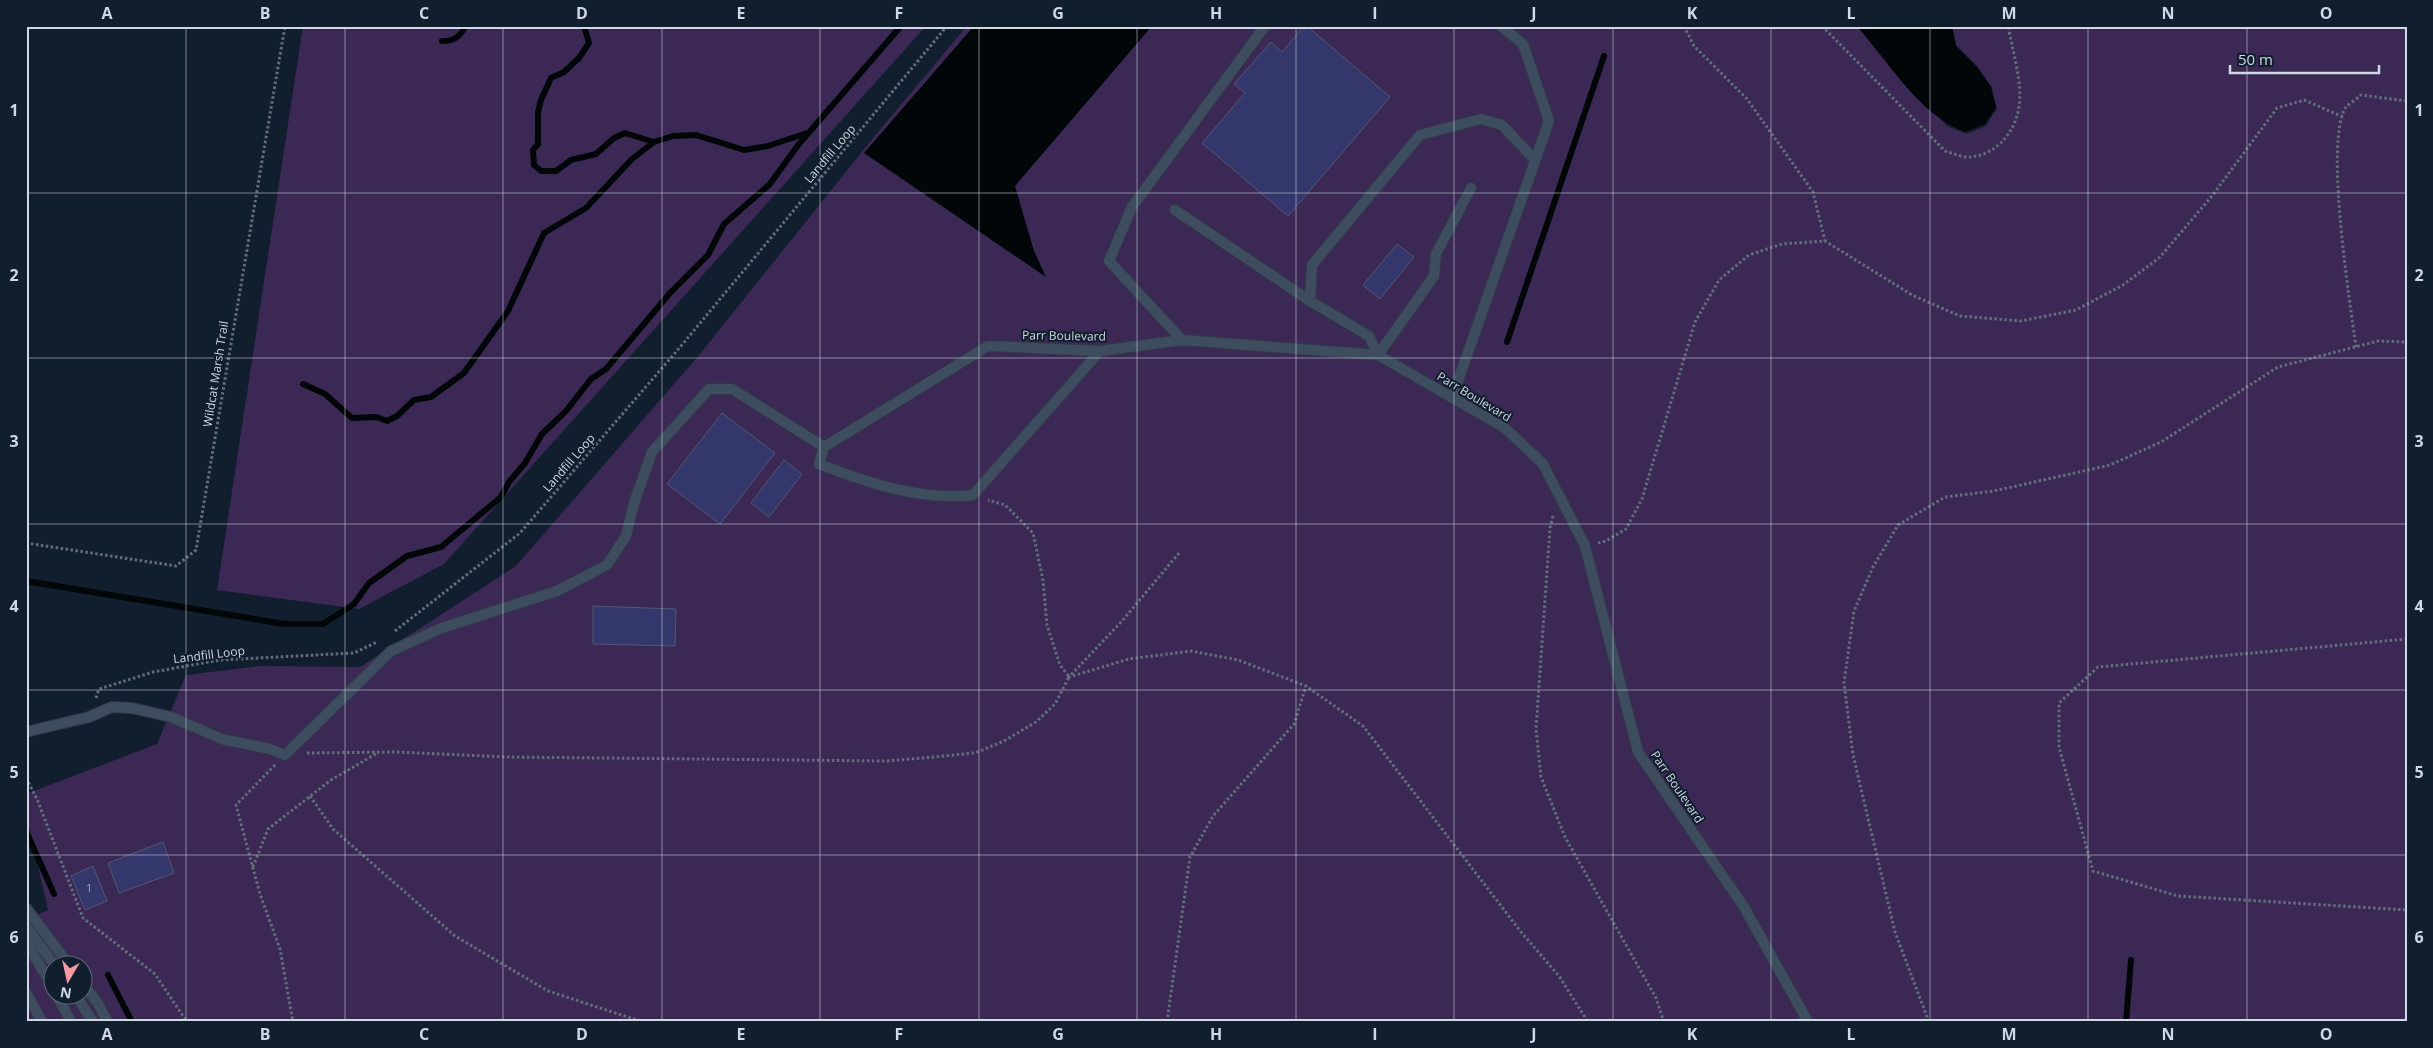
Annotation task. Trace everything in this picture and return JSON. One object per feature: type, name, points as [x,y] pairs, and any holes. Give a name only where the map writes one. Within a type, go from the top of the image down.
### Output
[{"type":"lane","points":[[1182,340],[1108,261],[1132,207],[1265,26]]},
{"type":"lane","points":[[1452,398],[1549,121],[1523,44],[1501,26]]},
{"type":"lane","points":[[1310,301],[1312,265],[1420,135],[1482,119],[1502,124],[1535,160]]},
{"type":"lane","points":[[1175,210],[1310,301],[1369,336],[1378,355],[1434,276],[1436,254],[1471,188]]},
{"type":"lane","name":"Parr Boulevard","points":[[824,447],[988,346],[1100,351],[1182,340],[1378,355],[1505,428],[1543,464],[1585,546],[1638,752],[1744,907],[1808,1022]]},
{"type":"lane","points":[[26,732],[88,717],[112,707],[132,708],[171,717],[222,739],[270,749],[285,755],[391,651],[442,628],[558,591],[607,565],[626,536],[634,503],[652,452],[708,389],[732,389],[824,447],[819,464],[872,485],[950,498],[973,496],[1100,351]]},
{"type":"lane","points":[[26,908],[62,956]]},
{"type":"lane","points":[[26,926],[48,956]]},
{"type":"lane","points":[[26,942],[42,969]]},
{"type":"lane","points":[[26,992],[42,1022]]},
{"type":"lane","points":[[92,995],[108,1022]]},
{"type":"lane","points":[[62,1006],[71,1022]]},
{"type":"lane","points":[[82,1006],[92,1022]]},
{"type":"path","name":"Wildcat Marsh Trail","points":[[26,543],[176,566],[196,550],[284,26]]},
{"type":"path","name":"Landfill Loop","points":[[394,632],[520,533],[682,346],[947,26]]},
{"type":"path","points":[[1684,26],[1694,46],[1747,99],[1814,192],[1825,241]]},
{"type":"path","points":[[1822,26],[1945,150],[1969,158],[1995,149],[2012,129],[2020,105],[2016,66],[2008,26]]},
{"type":"path","points":[[2356,347],[2340,222],[2338,133],[2346,108],[2361,95],[2406,101],[2407,96]]},
{"type":"path","points":[[1585,546],[1606,541],[1626,529],[1642,498],[1695,322],[1719,280],[1748,255],[1782,244],[1825,241],[1912,295],[1960,316],[2020,320],[2076,310],[2123,285],[2160,257],[2212,196],[2277,108],[2304,100],[2343,117]]},
{"type":"path","points":[[1929,1022],[1895,932],[1853,755],[1844,683],[1854,611],[1873,568],[1898,525],[1945,497],[1994,491],[2110,465],[2161,442],[2278,367],[2378,341],[2407,342]]},
{"type":"path","points":[[1560,494],[1550,528],[1536,730],[1541,777],[1565,837],[1656,998],[1664,1022]]},
{"type":"path","points":[[973,496],[1005,506],[1033,533],[1043,580],[1047,625],[1060,665],[1069,677]]},
{"type":"path","points":[[293,1022],[280,949],[253,867],[236,805],[285,755],[380,752],[508,757],[886,761],[975,753],[1004,742],[1036,722],[1055,704],[1069,677],[1122,620],[1179,553]]},
{"type":"path","points":[[2407,639],[2098,667],[2059,703],[2058,747],[2093,871],[2178,896],[2407,910]]},
{"type":"path","name":"Landfill Loop","points":[[88,717],[99,689],[153,672],[220,660],[354,653],[378,642]]},
{"type":"path","points":[[1069,677],[1129,659],[1191,651],[1238,660],[1306,686],[1363,726],[1521,932],[1559,976],[1588,1022]]},
{"type":"path","points":[[1167,1022],[1190,858],[1213,816],[1294,724],[1306,686]]},
{"type":"path","points":[[253,867],[268,830],[331,780],[380,752]]},
{"type":"path","points":[[26,778],[37,800],[83,918],[156,974],[187,1022]]},
{"type":"path","points":[[310,796],[333,829],[455,936],[548,991],[643,1022]]},
{"type":"shaded area","points":[[303,26],[926,26],[444,564],[359,609],[217,590]]},
{"type":"shaded area","points":[[967,26],[1857,26],[1882,57],[1947,126],[1967,134],[1986,126],[1997,108],[1991,86],[1977,66],[1956,45],[1952,26],[2407,26],[2407,1022],[26,1022],[26,920],[48,910],[26,814],[26,794],[157,744],[186,675],[260,666],[360,667],[516,566],[700,354],[873,138]]},
{"type":"shaded area","points":[[974,26],[1152,26],[1015,186],[1034,251],[1046,277],[864,153]]},
{"type":"shaded area","points":[[1857,26],[1952,26],[1956,46],[1978,68],[1991,87],[1996,108],[1984,125],[1965,132],[1948,124],[1933,113],[1906,86]]},
{"type":"building","points":[[1304,26],[1307,26],[1390,97],[1288,216],[1202,143],[1245,93],[1234,84],[1271,42],[1282,52]]},
{"type":"building","points":[[1397,244],[1414,257],[1380,299],[1363,285]]},
{"type":"building","points":[[722,413],[775,453],[720,524],[667,484]]},
{"type":"building","points":[[784,460],[802,474],[769,517],[751,503]]},
{"type":"building","points":[[593,606],[676,609],[675,646],[593,644]]},
{"type":"building","points":[[163,842],[174,873],[119,893],[108,863]]},
{"type":"building","points":[[93,866],[107,901],[85,910],[71,876]]},
{"type":"waterway","points":[[442,41],[456,38],[466,26]]},
{"type":"waterway","points":[[584,26],[589,43],[579,58],[564,72],[551,78],[541,100],[538,112],[538,144],[533,150],[534,165],[541,171],[556,171],[571,160],[596,154],[614,138],[625,133],[654,142]]},
{"type":"waterway","points":[[26,581],[284,624],[323,624],[354,604],[369,583],[407,556],[441,547],[501,497],[509,482],[525,463],[542,434],[566,411],[591,379],[606,369],[670,293],[708,255],[724,224],[769,185],[799,144],[901,26]]},
{"type":"waterway","points":[[1507,342],[1604,56]]},
{"type":"waterway","points":[[303,384],[325,394],[352,418],[376,417],[387,421],[397,416],[414,400],[431,397],[464,373],[508,311],[544,233],[586,208],[632,159],[654,142],[673,136],[696,135],[744,150],[768,146],[807,133]]},
{"type":"waterway","points":[[26,831],[54,894]]},
{"type":"waterway","points":[[2126,1022],[2131,960]]},
{"type":"waterway","points":[[108,975],[132,1022]]}]
